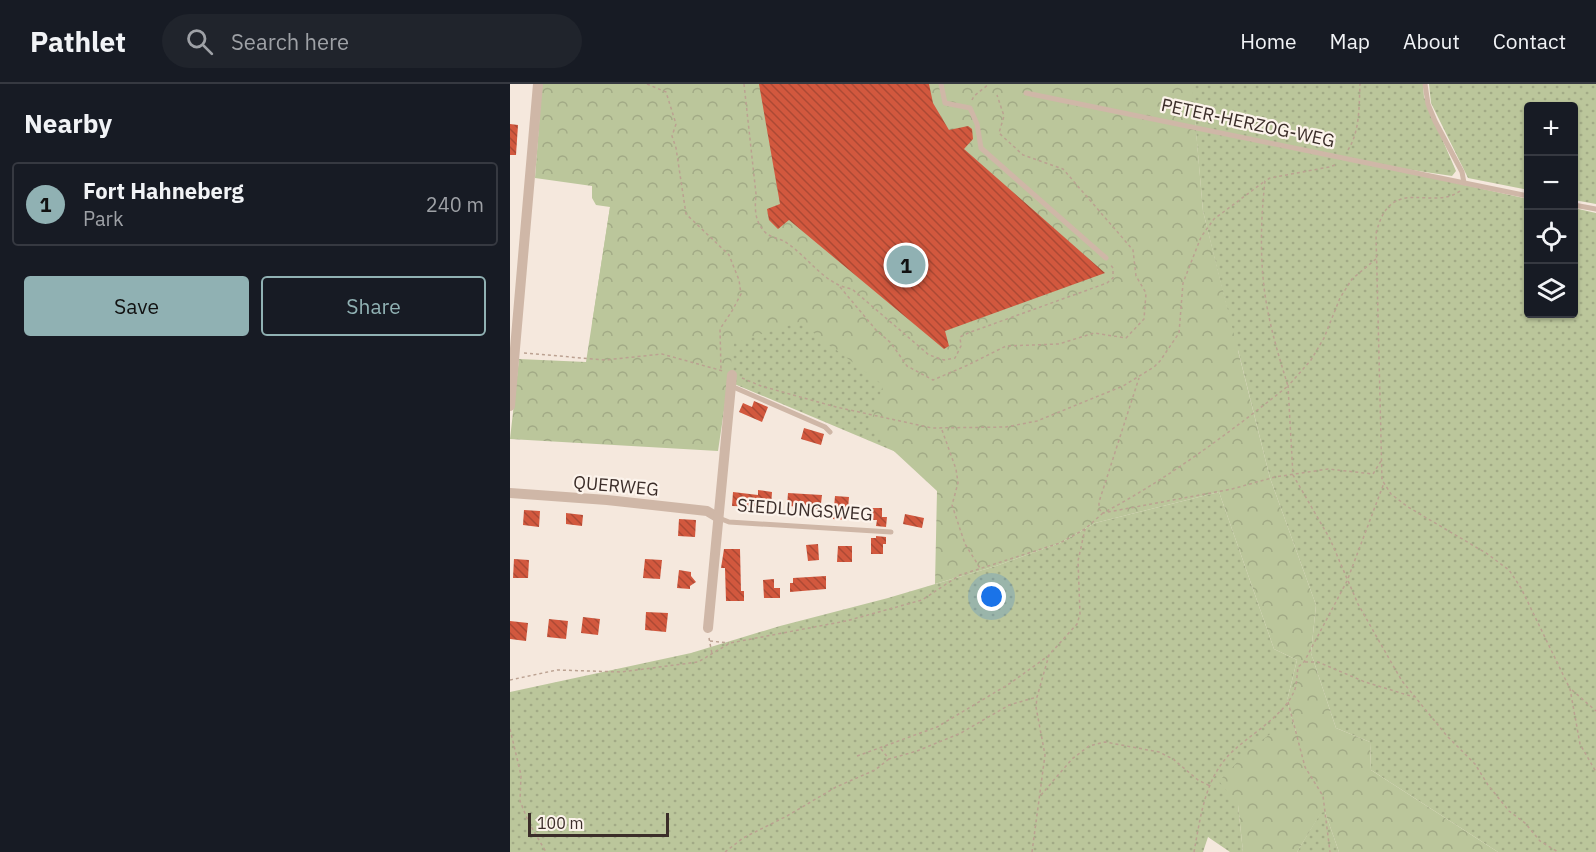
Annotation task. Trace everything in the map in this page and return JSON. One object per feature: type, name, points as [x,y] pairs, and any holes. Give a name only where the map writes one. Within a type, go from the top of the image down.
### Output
[{"type":"street","points":[[510,406],[538,84]]},
{"type":"street","name":"SIEDLUNGSWEG","points":[[708,628],[732,380]]},
{"type":"street","name":"QUERWEG","points":[[510,493],[607,500],[707,511],[717,517]]},
{"type":"lane","points":[[941,84],[945,103],[970,108],[977,124],[981,148],[1106,258]]},
{"type":"lane","points":[[1425,84],[1428,104],[1462,172],[1464,183]]},
{"type":"lane","name":"PETER-HERZOG-WEG","points":[[1026,93],[1524,195]]},
{"type":"lane","points":[[1578,206],[1596,209]]},
{"type":"lane","points":[[732,380],[825,427],[830,432]]},
{"type":"lane","name":"SIEDLUNGSWEG","points":[[717,517],[729,522],[891,532]]},
{"type":"path","points":[[647,84],[666,92],[671,105],[676,124],[672,136],[676,148],[686,214],[729,255],[739,280],[741,294],[720,329],[721,369]]},
{"type":"path","points":[[744,84],[756,194],[755,212],[762,230],[786,242],[840,287],[876,330],[891,344],[907,366],[933,380],[1006,346],[1059,344],[1095,333],[1126,338],[1144,319],[1146,293],[1136,276],[1133,250],[1063,169],[1023,154],[999,133],[1004,116],[998,95]]},
{"type":"path","points":[[970,108],[974,96],[989,84]]},
{"type":"path","points":[[516,352],[605,360],[662,354],[721,369],[732,380],[836,407],[932,428],[1006,427],[1037,421],[1106,394],[1139,377],[1160,361],[1179,333],[1183,283],[1201,237],[1214,219],[1270,178],[1329,167],[1343,158],[1353,142],[1358,120],[1360,84]]},
{"type":"path","points":[[1265,181],[1262,234],[1264,287],[1273,334],[1288,386],[1293,475],[1330,539],[1347,581],[1402,681],[1447,736],[1475,764],[1509,811],[1526,823],[1540,841],[1558,852]]},
{"type":"path","points":[[1464,183],[1461,190],[1454,195],[1404,198],[1388,208],[1379,220],[1376,234],[1381,461],[1384,482],[1392,494],[1408,507],[1486,553],[1509,570],[1521,588],[1570,689],[1580,744],[1596,772]]},
{"type":"path","points":[[840,287],[852,289],[929,355],[944,360],[955,358],[961,346],[960,337],[968,333],[1107,283],[1113,278],[1113,268],[1106,258]]},
{"type":"path","points":[[712,655],[709,641],[730,643],[846,621],[922,600],[960,575],[1060,543],[1085,529],[1103,513],[1142,492],[1245,420],[1288,386],[1311,360],[1324,338],[1340,298],[1352,279],[1377,259]]},
{"type":"path","points":[[1103,513],[1099,509],[1099,502],[1139,377]]},
{"type":"path","points":[[942,428],[956,469],[958,483],[952,505],[965,544],[980,568]]},
{"type":"path","points":[[1103,513],[1185,499],[1275,477],[1328,469],[1373,474],[1381,461]]},
{"type":"path","points":[[1194,852],[1202,809],[1210,786],[1226,758],[1284,707],[1294,690],[1298,667],[1304,662],[1347,581],[1384,482]]},
{"type":"path","points":[[857,756],[937,727],[1009,684],[1049,656],[1077,624],[1080,614],[1078,561],[1085,529]]},
{"type":"path","points":[[510,680],[557,670],[632,670],[698,662],[730,643]]},
{"type":"path","points":[[1032,852],[1045,755],[1036,707],[1049,656]]},
{"type":"path","points":[[1304,662],[1318,663],[1365,682],[1415,697]]},
{"type":"path","points":[[1570,689],[1596,711]]},
{"type":"path","points":[[725,852],[743,838],[777,822],[836,787],[875,770],[889,759],[917,751],[961,733],[1009,705],[1038,697]]},
{"type":"path","points":[[1287,701],[1305,767],[1323,796],[1330,852]]},
{"type":"path","points":[[510,729],[521,775],[520,801],[529,823],[546,852]]},
{"type":"path","points":[[1041,795],[1072,759],[1089,746],[1105,742],[1159,752],[1173,759],[1198,780],[1210,786]]},
{"type":"path","points":[[880,748],[889,759]]},
{"type":"green space","points":[[542,84],[1192,84],[1203,211],[1270,478],[1316,605],[1311,653],[1336,728],[1370,742],[1371,770],[1498,852],[1339,852],[1325,812],[1321,813],[1297,852],[1243,852],[1238,805],[1219,781],[1251,748],[1273,732],[1296,732],[1287,701],[1297,660],[1274,649],[1219,492],[1095,523],[1060,543],[996,566],[935,584],[937,491],[869,428],[883,385],[799,322],[734,343],[718,451],[510,439],[519,359],[586,362],[610,207],[596,205],[592,198],[592,186],[535,178]]},
{"type":"green space","points":[[629,84],[1423,84],[1424,97],[1456,171],[1452,176],[1365,163],[1524,198],[1524,318],[1578,318],[1578,209],[1596,213],[1596,852],[1498,852],[1371,770],[1370,742],[1336,728],[1311,653],[1316,605],[1270,478],[1238,350],[941,471],[592,324]],"holes":[[[1194,109],[1203,211],[1229,317],[1181,145]]]},
{"type":"green space","points":[[1429,84],[1596,84],[1596,204],[1578,201],[1578,102],[1524,102],[1524,189],[1468,178],[1431,103]]},
{"type":"green space","points":[[1219,492],[1274,649],[1297,660],[1287,701],[1296,732],[1238,805],[1243,852],[1230,852],[1208,837],[1203,852],[510,852],[510,692],[691,653],[780,626],[888,598],[996,566],[1060,543],[1095,523]]},
{"type":"green space","points":[[1321,812],[1325,812],[1339,852],[1297,852]]},
{"type":"building","points":[[759,84],[929,84],[933,103],[949,130],[968,126],[972,129],[973,139],[964,149],[1105,273],[945,331],[949,346],[944,349],[789,220],[778,229],[769,220],[767,209],[780,204]]},
{"type":"building","points":[[510,124],[518,125],[516,155],[510,155]]},
{"type":"building","points":[[754,401],[768,407],[762,422],[739,412],[743,403],[752,407]]},
{"type":"building","points":[[804,428],[824,434],[821,445],[801,439]]},
{"type":"building","points":[[758,490],[772,492],[771,507],[732,506],[733,492],[758,495]]},
{"type":"building","points":[[788,493],[822,495],[820,512],[806,511],[806,507],[787,506]]},
{"type":"building","points":[[835,496],[849,497],[847,520],[833,519]]},
{"type":"building","points":[[872,508],[882,508],[882,517],[887,517],[886,527],[876,526],[877,520],[872,520]]},
{"type":"building","points":[[524,510],[540,511],[539,527],[523,525]]},
{"type":"building","points":[[566,513],[583,515],[582,526],[566,524]]},
{"type":"building","points":[[905,514],[924,518],[922,528],[903,524]]},
{"type":"building","points":[[679,519],[696,520],[695,537],[678,536]]},
{"type":"building","points":[[876,536],[886,537],[883,554],[871,554],[871,538],[876,538]]},
{"type":"building","points":[[818,544],[819,560],[808,561],[806,545]]},
{"type":"building","points":[[838,546],[852,546],[852,562],[837,562]]},
{"type":"building","points":[[724,549],[740,549],[741,591],[744,591],[744,601],[726,601],[725,568],[721,568]]},
{"type":"building","points":[[514,559],[529,560],[528,578],[513,578]]},
{"type":"building","points":[[645,559],[662,560],[660,579],[643,578]]},
{"type":"building","points":[[679,570],[691,572],[696,582],[690,586],[690,589],[677,588]]},
{"type":"building","points":[[826,576],[826,589],[790,592],[790,583],[793,583],[793,578]]},
{"type":"building","points":[[774,579],[774,588],[780,588],[780,598],[764,598],[763,580]]},
{"type":"building","points":[[646,612],[668,613],[666,632],[645,630]]},
{"type":"building","points":[[583,617],[600,619],[598,635],[581,633]]},
{"type":"building","points":[[549,619],[568,621],[566,639],[547,637]]},
{"type":"building","points":[[510,621],[528,623],[526,641],[510,639]]},
{"type":"place","name":"Fort Hahneberg","points":[[906,265]]}]
